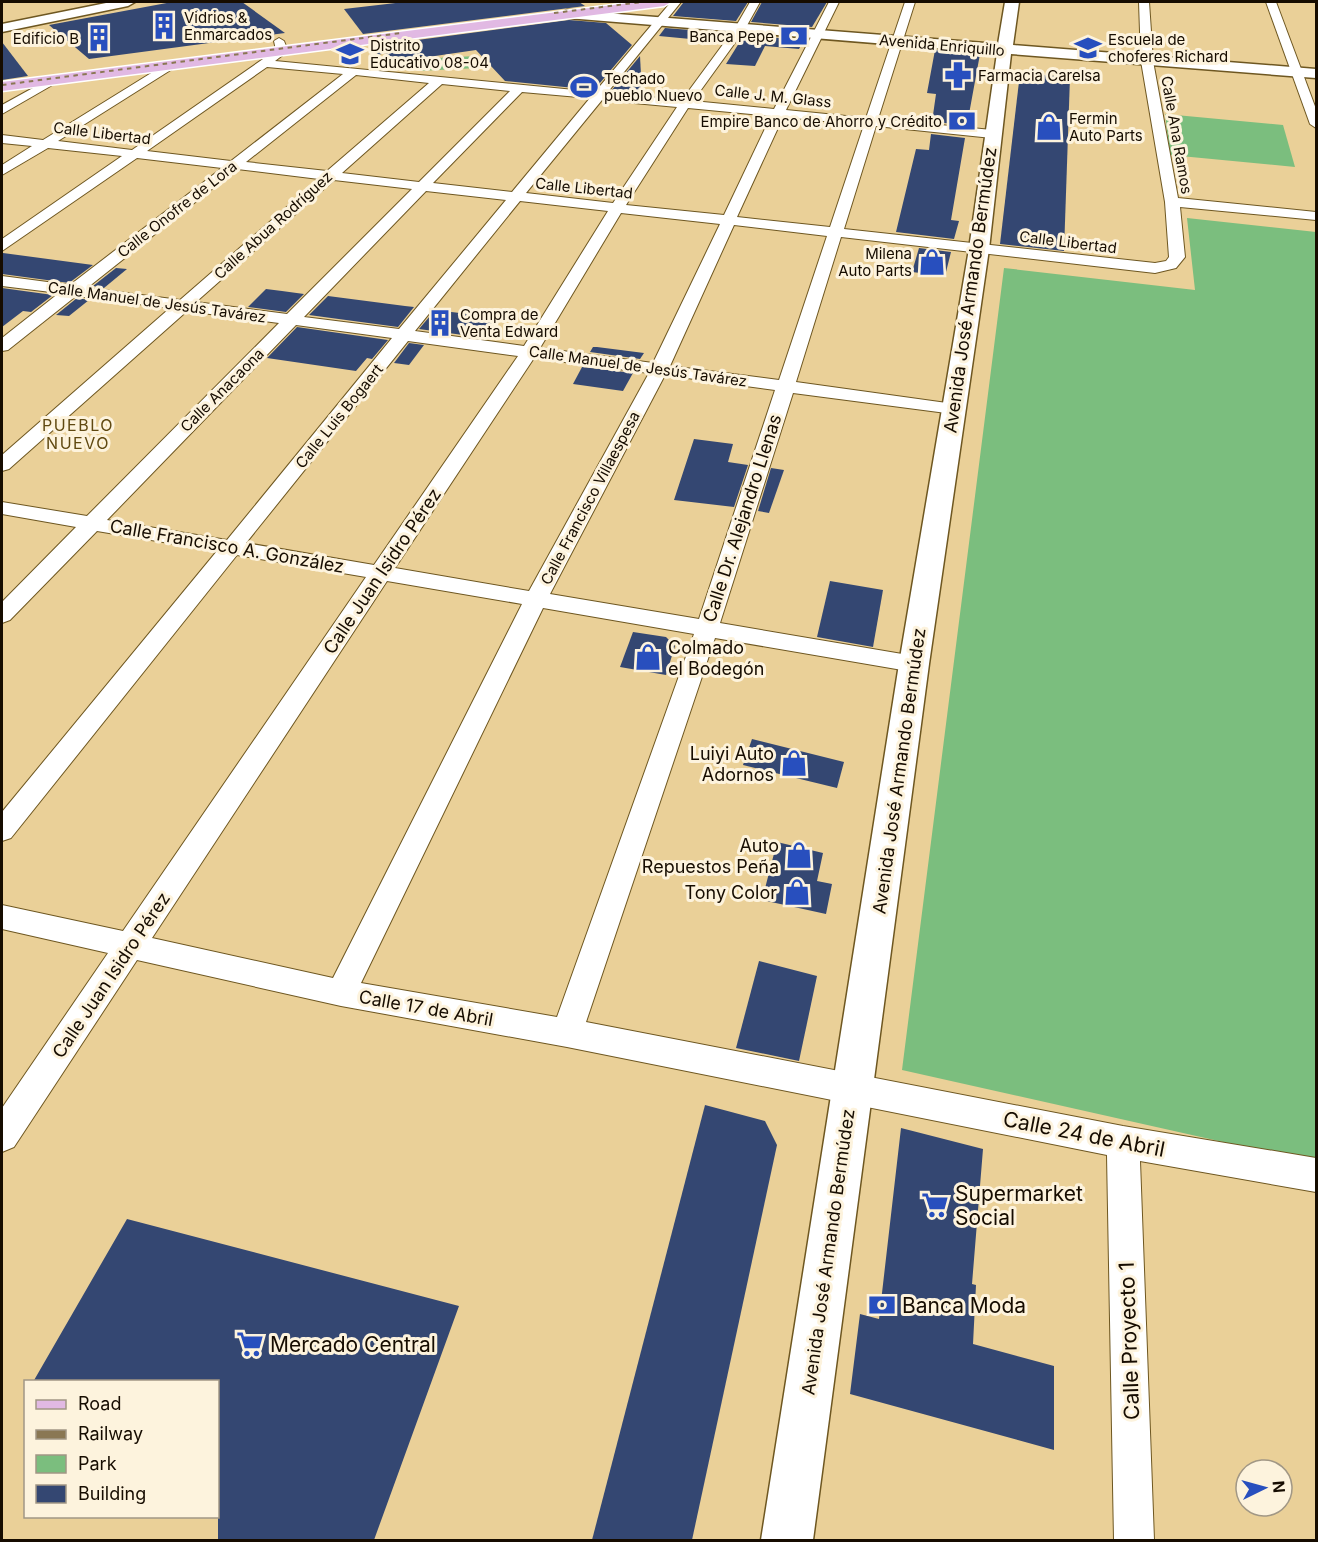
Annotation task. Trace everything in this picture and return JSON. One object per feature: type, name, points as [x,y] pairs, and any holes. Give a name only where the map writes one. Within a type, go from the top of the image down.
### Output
[{"type":"main road","points":[[2,87],[173,64],[577,2]]},
{"type":"main road","points":[[2,76],[664,2]]},
{"type":"street","points":[[2,28],[128,2]]},
{"type":"street","name":"Calle Luis Bogaert","points":[[2,830],[234,548],[597,96],[676,2]]},
{"type":"street","name":"Calle Juan Isidro Pérez","points":[[2,1136],[529,352],[617,208],[685,104],[740,29],[755,2]]},
{"type":"street","name":"Calle Francisco Villaespesa","points":[[341,993],[536,599],[658,370],[730,221],[779,112],[834,2]]},
{"type":"street","name":"Calle Dr. Alejandro Llenas","points":[[567,1032],[707,629],[909,2]]},
{"type":"street","name":"Avenida José Armando Bermúdez","points":[[787,1540],[914,664],[979,249],[992,134],[1012,2]]},
{"type":"street","name":"Calle Ana Ramos","points":[[1144,2],[1147,61],[1172,202],[1177,257],[1175,261],[1164,267]]},
{"type":"street","points":[[1271,2],[1317,124]]},
{"type":"street","name":"Avenida Enriquillo","points":[[567,14],[1317,74]]},
{"type":"street","points":[[2,246],[264,63],[281,46]]},
{"type":"street","name":"Calle J. M. Glass","points":[[264,63],[992,134]]},
{"type":"street","points":[[2,171],[173,64]]},
{"type":"street","name":"Calle Onofre de Lora","points":[[2,346],[352,73]]},
{"type":"street","points":[[2,111],[55,80]]},
{"type":"street","name":"Calle Abua Rodríguez","points":[[2,465],[329,174],[438,81]]},
{"type":"street","name":"Calle Anacaona","points":[[2,615],[519,88]]},
{"type":"street","name":"Calle Libertad","points":[[2,139],[329,174],[1142,268],[1164,267]]},
{"type":"street","points":[[1172,202],[1317,216]]},
{"type":"street","name":"Calle Manuel de Jesús Tavárez","points":[[2,281],[954,409]]},
{"type":"street","name":"Calle Francisco A. González","points":[[2,508],[914,664]]},
{"type":"street","name":"Calle 17 de Abril","points":[[2,917],[341,993],[567,1032],[851,1089]]},
{"type":"street","name":"Calle 24 de Abril","points":[[851,1089],[1123,1142],[1317,1175]]},
{"type":"street","name":"Calle Proyecto 1","points":[[1123,1142],[1134,1540]]},
{"type":"green space","points":[[476,56],[477,68],[418,71],[418,59]]},
{"type":"green space","points":[[1165,114],[1283,125],[1295,167],[1170,155]]},
{"type":"green space","points":[[1187,218],[1316,232],[1316,1163],[902,1070],[1004,268],[1195,290]]},
{"type":"building","points":[[172,2],[242,2],[285,33],[89,59],[49,25]]},
{"type":"building","points":[[404,2],[579,2],[585,6],[363,34],[344,9]]},
{"type":"building","points":[[748,2],[736,21],[673,16],[683,3]]},
{"type":"building","points":[[762,2],[827,2],[812,27],[751,22]]},
{"type":"building","points":[[569,20],[606,23],[632,45],[594,90],[505,81],[476,50],[394,62],[386,53],[378,55],[372,46]]},
{"type":"building","points":[[665,28],[728,33],[722,42],[659,36]]},
{"type":"building","points":[[744,35],[804,40],[799,49],[765,46],[755,66],[726,64]]},
{"type":"building","points":[[2,42],[28,76],[2,80]]},
{"type":"building","points":[[935,50],[980,54],[967,125],[932,122],[936,94],[927,93]]},
{"type":"building","points":[[640,56],[642,94],[611,91]]},
{"type":"building","points":[[1020,73],[1070,77],[1064,251],[1000,244]]},
{"type":"building","points":[[931,134],[965,138],[951,220],[959,221],[954,239],[896,232],[916,149],[929,150]]},
{"type":"building","name":"Milena Auto Parts","points":[[919,248],[951,252],[945,276],[912,272]]},
{"type":"building","points":[[2,253],[93,265],[69,283],[2,274]]},
{"type":"building","points":[[116,268],[127,269],[104,288],[93,286]]},
{"type":"building","points":[[2,288],[53,295],[31,312],[23,311],[2,327]]},
{"type":"building","points":[[266,289],[304,294],[286,312],[248,307]]},
{"type":"building","points":[[328,296],[414,307],[398,327],[309,315]]},
{"type":"building","points":[[77,298],[89,300],[69,316],[56,315]]},
{"type":"building","points":[[435,310],[501,319],[485,338],[419,329]]},
{"type":"building","points":[[297,327],[388,340],[372,359],[367,358],[356,371],[267,358]]},
{"type":"building","points":[[409,343],[424,345],[409,365],[394,363]]},
{"type":"building","points":[[593,347],[644,353],[640,359],[590,352]]},
{"type":"building","points":[[582,367],[633,373],[623,391],[573,384]]},
{"type":"building","points":[[694,439],[733,444],[728,462],[748,465],[734,507],[674,500]]},
{"type":"building","points":[[771,468],[784,470],[769,513],[758,511]]},
{"type":"building","points":[[830,581],[883,590],[873,647],[817,637]]},
{"type":"building","name":"Colmado el Bodegón","points":[[633,632],[666,637],[675,646],[666,675],[620,667]]},
{"type":"building","name":"Luiyi Auto Adornos","points":[[752,739],[844,762],[837,788],[743,765]]},
{"type":"building","points":[[777,842],[823,853],[817,881],[832,884],[826,914],[762,900]]},
{"type":"building","points":[[759,961],[817,976],[799,1061],[736,1048]]},
{"type":"building","points":[[705,1105],[765,1121],[777,1145],[692,1540],[592,1540]]},
{"type":"building","points":[[901,1128],[983,1149],[972,1284],[976,1285],[973,1344],[1054,1366],[1054,1450],[850,1394],[860,1314],[879,1319]]},
{"type":"building","name":"Mercado Central","points":[[127,1219],[459,1306],[374,1540],[218,1540],[219,1380],[34,1380]]},
{"type":"railway","points":[[554,13],[642,2]]},
{"type":"railway","points":[[2,85],[401,33]]},
{"type":"place","name":"Vidrios & Enmarcados","points":[[164,26]]},
{"type":"place","name":"Banca Pepe","points":[[794,36]]},
{"type":"place","name":"Edificio B","points":[[99,38]]},
{"type":"place","name":"Escuela de choferes Richard","points":[[1088,48]]},
{"type":"place","name":"Distrito Educativo 08-04","points":[[350,54]]},
{"type":"place","name":"Farmacia Carelsa","points":[[958,75]]},
{"type":"place","name":"Techado pueblo Nuevo","points":[[584,87]]},
{"type":"place","name":"Empire Banco de Ahorro y Crédito","points":[[962,121]]},
{"type":"place","name":"Fermin Auto Parts","points":[[1049,127]]},
{"type":"place","name":"Milena Auto Parts","points":[[932,262]]},
{"type":"place","name":"Compra de Venta Edward","points":[[440,323]]},
{"type":"place","name":"Colmado el Bodegón","points":[[648,657]]},
{"type":"place","name":"Luiyi Auto Adornos","points":[[794,763]]},
{"type":"place","name":"Auto Repuestos Peña","points":[[799,855]]},
{"type":"place","name":"Tony Color","points":[[797,892]]},
{"type":"place","name":"Supermarket Social","points":[[935,1205]]},
{"type":"place","name":"Banca Moda","points":[[882,1305]]},
{"type":"place","name":"Mercado Central","points":[[250,1344]]},
{"type":"district","name":"PUEBLO NUEVO","points":[[78,434]]}]
